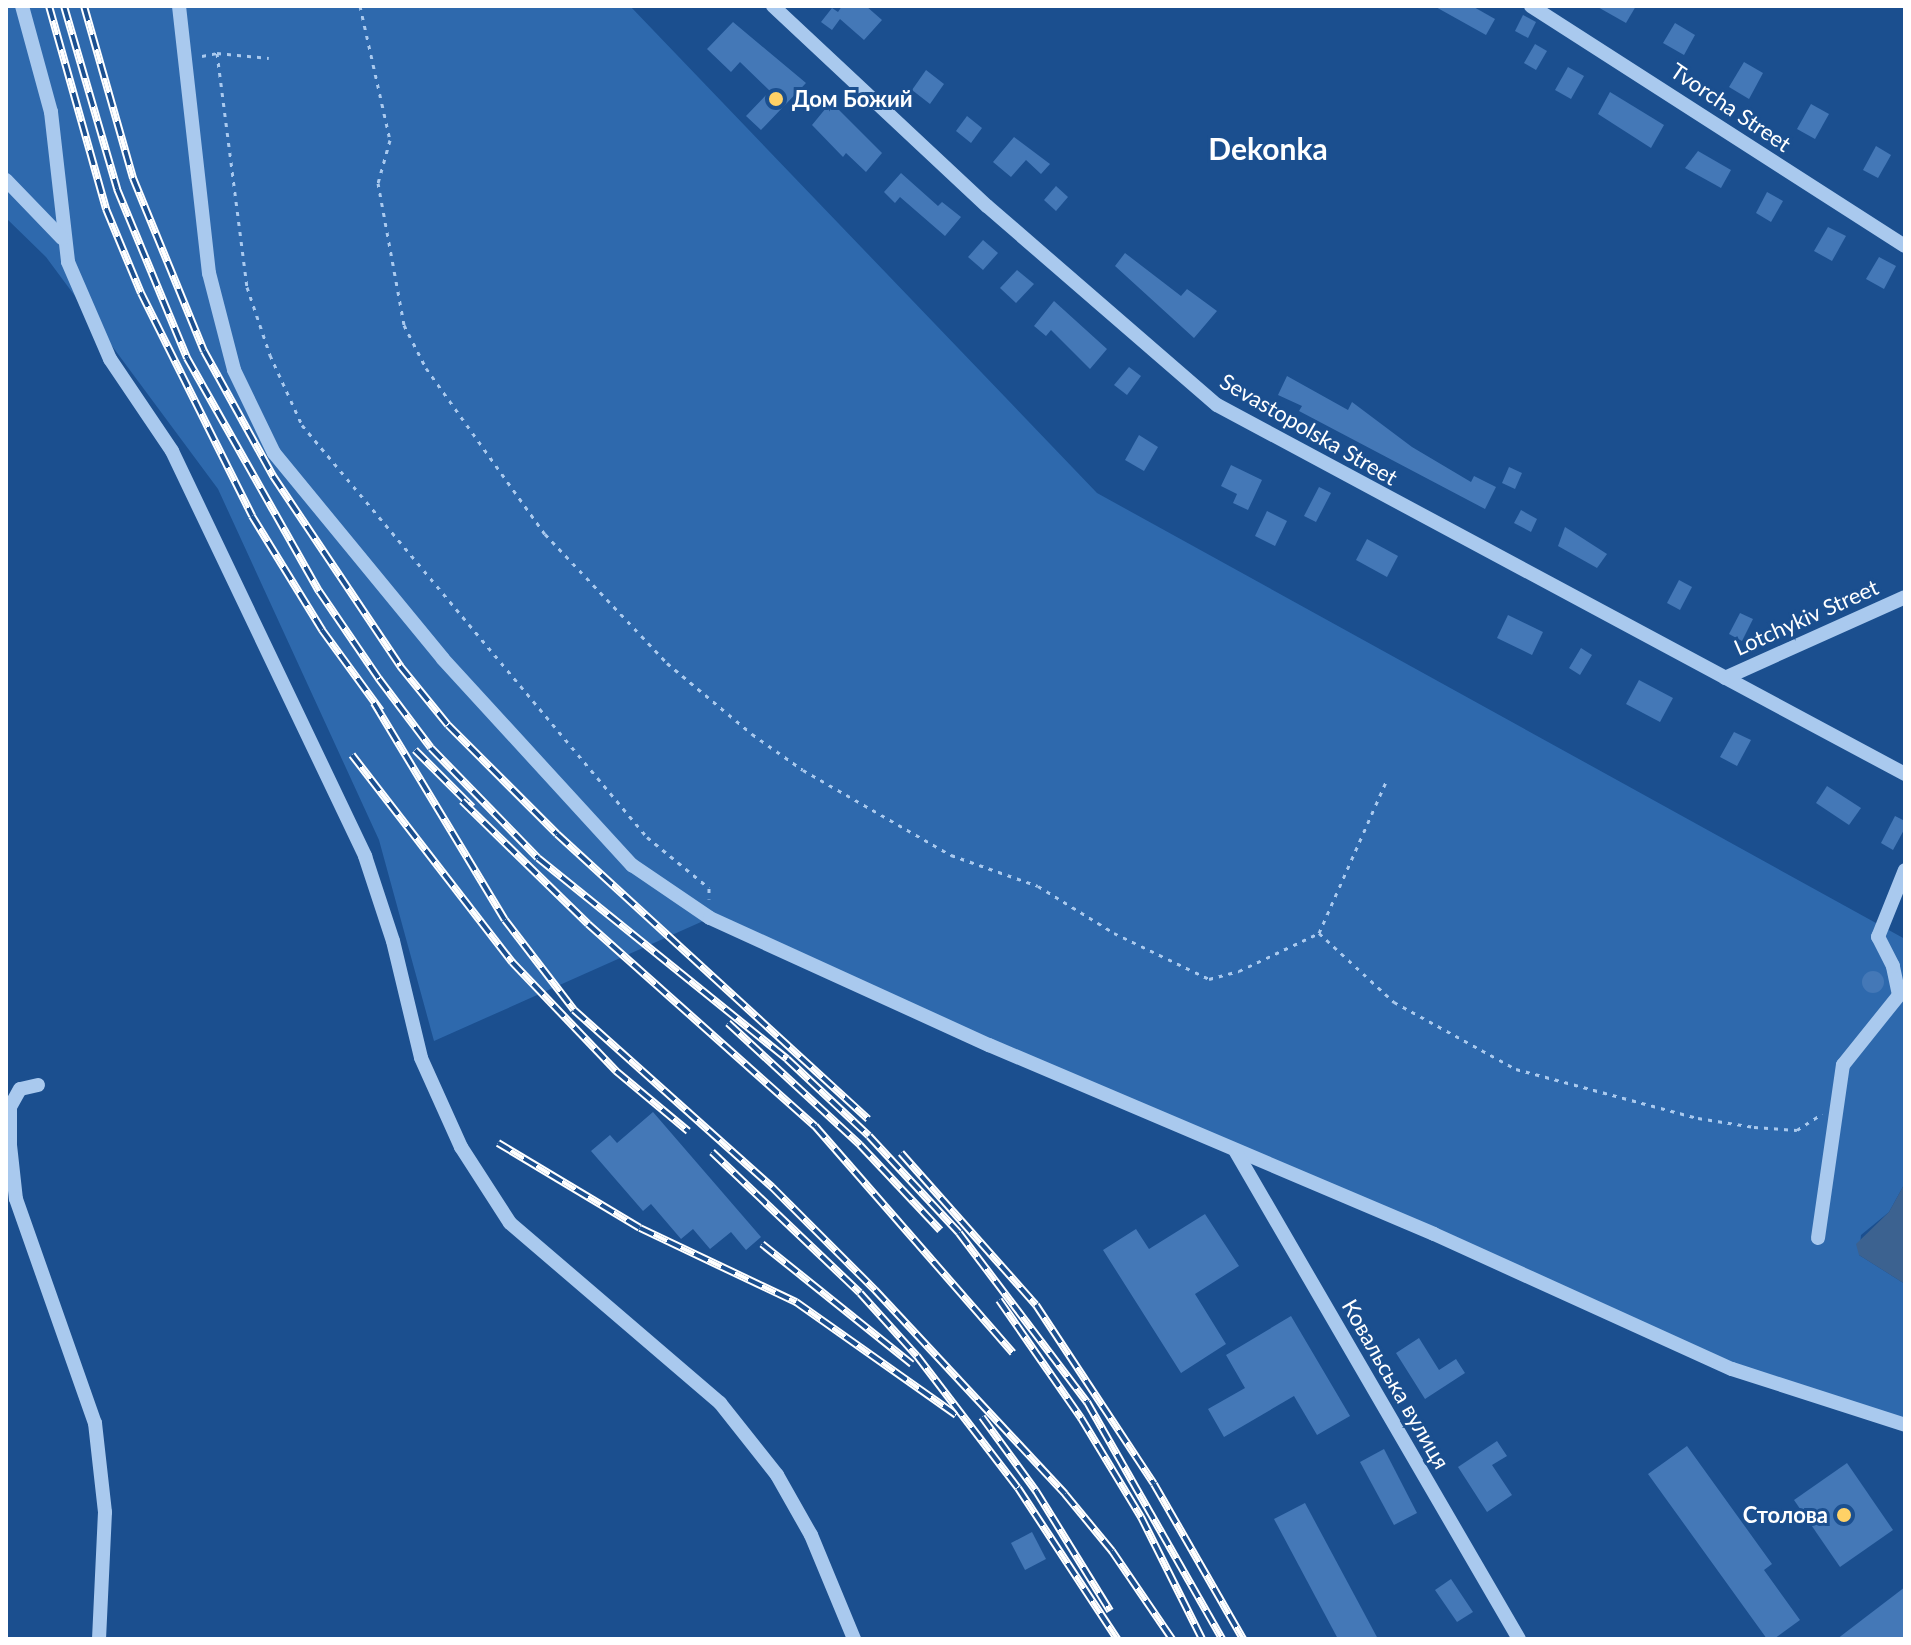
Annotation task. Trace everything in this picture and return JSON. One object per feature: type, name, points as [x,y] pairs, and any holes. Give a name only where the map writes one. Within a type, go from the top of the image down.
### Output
[{"type":"street","points":[[22,6],[51,112],[62,238],[110,359],[172,451],[365,856],[393,941],[421,1058],[461,1147],[510,1223],[720,1403],[768,1463],[811,1535],[854,1639]]},
{"type":"street","points":[[179,6],[188,58],[197,192],[209,273],[234,370],[274,453],[355,559],[632,865],[710,918],[1236,1151],[1434,1234],[1732,1369],[1905,1425]]},
{"type":"street","name":"Sevastopolska Street","points":[[773,6],[987,206],[1217,405],[1905,774]]},
{"type":"street","name":"Tvorcha Street","points":[[1531,6],[1905,246]]},
{"type":"street","points":[[6,180],[62,238]]},
{"type":"street","name":"Lotchykiv Street","points":[[1725,678],[1905,597]]},
{"type":"street","points":[[1818,1238],[1833,1113],[1843,1065],[1853,1047],[1880,1023],[1899,995],[1893,966],[1878,937],[1905,870]]},
{"type":"street","points":[[38,1085],[20,1089],[10,1107],[10,1145],[16,1199],[95,1423],[105,1512],[99,1639]]},
{"type":"street","name":"Ковальська вулиця","points":[[1236,1151],[1519,1639]]},
{"type":"path","points":[[360,6],[390,140],[378,183],[404,325],[440,390],[545,534],[667,663],[803,770],[951,855],[1038,886],[1191,973],[1209,979],[1239,971],[1319,933],[1386,782]]},
{"type":"path","points":[[217,53],[247,287],[270,355],[302,425],[647,837],[709,888],[710,918]]},
{"type":"path","points":[[188,58],[217,53],[269,58]]},
{"type":"path","points":[[1319,933],[1394,1002],[1516,1069],[1686,1115],[1754,1127],[1797,1130],[1815,1115],[1833,1113]]},
{"type":"shaded area","points":[[6,6],[630,6],[1097,493],[1905,939],[1905,1183],[1889,1212],[1861,1235],[1859,1255],[1905,1284],[1905,1425],[1732,1369],[710,918],[434,1041],[379,840],[218,489],[46,257],[6,218]]},
{"type":"shaded area","points":[[1905,1183],[1905,1284],[1859,1255],[1856,1244],[1889,1212]]},
{"type":"building","points":[[842,6],[866,6],[882,20],[864,40],[840,19],[832,30],[821,22],[832,8],[838,12]]},
{"type":"building","points":[[1434,6],[1472,6],[1495,19],[1486,35]]},
{"type":"building","points":[[1596,6],[1636,6],[1626,23]]},
{"type":"building","points":[[1523,15],[1536,22],[1528,38],[1515,31]]},
{"type":"building","points":[[733,22],[806,83],[761,130],[746,116],[770,91],[740,62],[731,72],[707,49]]},
{"type":"building","points":[[1675,23],[1695,35],[1684,55],[1663,43]]},
{"type":"building","points":[[1535,44],[1547,51],[1536,70],[1524,63]]},
{"type":"building","points":[[1744,62],[1763,73],[1749,99],[1729,87]]},
{"type":"building","points":[[1568,67],[1584,76],[1571,99],[1555,90]]},
{"type":"building","points":[[926,70],[944,84],[930,104],[912,90]]},
{"type":"building","points":[[1610,92],[1664,125],[1651,148],[1598,114]]},
{"type":"building","points":[[831,102],[882,153],[866,172],[846,153],[843,157],[812,125]]},
{"type":"building","points":[[1811,104],[1829,114],[1815,139],[1797,129]]},
{"type":"building","points":[[967,116],[982,128],[971,143],[956,131]]},
{"type":"building","points":[[1014,137],[1050,164],[1041,174],[1026,160],[1011,177],[993,162]]},
{"type":"building","points":[[1876,146],[1891,155],[1878,178],[1863,170]]},
{"type":"building","points":[[1698,151],[1731,170],[1721,188],[1685,168]]},
{"type":"building","points":[[901,173],[938,206],[942,202],[961,217],[945,236],[900,197],[895,203],[884,192]]},
{"type":"building","points":[[1056,186],[1068,197],[1056,211],[1044,200]]},
{"type":"building","points":[[1767,192],[1783,201],[1771,222],[1756,213]]},
{"type":"building","points":[[1828,227],[1846,236],[1832,261],[1814,251]]},
{"type":"building","points":[[983,240],[998,253],[983,270],[968,257]]},
{"type":"building","points":[[1125,253],[1181,296],[1187,289],[1217,311],[1194,338],[1115,266]]},
{"type":"building","points":[[1879,257],[1896,266],[1884,289],[1866,279]]},
{"type":"building","points":[[1017,270],[1034,284],[1016,303],[1000,288]]},
{"type":"building","points":[[1054,301],[1107,349],[1090,369],[1051,330],[1046,336],[1034,326]]},
{"type":"building","points":[[1129,367],[1141,376],[1127,395],[1114,385]]},
{"type":"building","points":[[1287,376],[1348,410],[1352,402],[1412,447],[1471,482],[1474,476],[1496,487],[1485,509],[1299,411],[1302,406],[1278,395]]},
{"type":"building","points":[[1139,435],[1158,447],[1144,471],[1125,460]]},
{"type":"building","points":[[1231,465],[1262,480],[1248,510],[1233,503],[1237,494],[1221,486]]},
{"type":"building","points":[[1509,467],[1522,473],[1515,489],[1502,483]]},
{"type":"building","points":[[1319,487],[1331,493],[1316,522],[1304,516]]},
{"type":"building","points":[[1521,510],[1537,519],[1531,532],[1514,523]]},
{"type":"building","points":[[1267,511],[1287,521],[1275,546],[1255,536]]},
{"type":"building","points":[[1565,527],[1607,554],[1597,568],[1558,546]]},
{"type":"building","points":[[1367,539],[1398,556],[1387,577],[1356,560]]},
{"type":"building","points":[[1679,580],[1692,587],[1680,610],[1667,603]]},
{"type":"building","points":[[1740,613],[1753,619],[1742,641],[1729,634]]},
{"type":"building","points":[[1508,615],[1543,632],[1532,655],[1497,638]]},
{"type":"building","points":[[1581,648],[1592,655],[1580,675],[1569,668]]},
{"type":"building","points":[[1639,680],[1673,698],[1660,722],[1626,704]]},
{"type":"building","points":[[1734,732],[1751,740],[1737,766],[1720,757]]},
{"type":"building","points":[[1827,786],[1861,808],[1849,825],[1816,803]]},
{"type":"building","points":[[1895,816],[1905,821],[1905,828],[1893,850],[1881,843]]},
{"type":"building","points":[[1873,971],[1884,982],[1873,993],[1862,982]]},
{"type":"building","points":[[653,1112],[761,1237],[746,1250],[731,1232],[710,1249],[693,1229],[681,1239],[651,1204],[643,1211],[591,1151],[610,1135],[617,1143]]},
{"type":"building","points":[[1205,1214],[1239,1266],[1195,1294],[1226,1344],[1181,1373],[1103,1250],[1136,1229],[1149,1249]]},
{"type":"building","points":[[1291,1316],[1350,1416],[1317,1435],[1294,1396],[1224,1437],[1208,1409],[1245,1388],[1226,1355]]},
{"type":"building","points":[[1419,1338],[1439,1370],[1456,1359],[1465,1373],[1425,1399],[1396,1353]]},
{"type":"building","points":[[1497,1441],[1507,1456],[1492,1465],[1512,1495],[1487,1512],[1458,1467]]},
{"type":"building","points":[[1687,1446],[1772,1564],[1764,1570],[1800,1620],[1774,1639],[1767,1639],[1648,1474]]},
{"type":"building","points":[[1384,1449],[1417,1513],[1394,1525],[1360,1462]]},
{"type":"building","name":"Столова","points":[[1847,1463],[1893,1530],[1840,1567],[1794,1500]]},
{"type":"building","points":[[1305,1503],[1378,1639],[1338,1639],[1274,1519]]},
{"type":"building","points":[[1032,1532],[1046,1559],[1025,1570],[1011,1543]]},
{"type":"building","points":[[1451,1579],[1473,1612],[1457,1622],[1435,1590]]},
{"type":"building","points":[[1905,1587],[1905,1639],[1837,1639]]},
{"type":"railway","points":[[49,6],[106,209],[141,293],[252,516],[322,630],[381,711]]},
{"type":"railway","points":[[64,6],[117,189],[187,358],[319,591],[379,679],[431,748],[538,858],[787,1059],[869,1136],[959,1233],[1087,1402],[1222,1639]]},
{"type":"railway","points":[[84,6],[133,178],[204,351],[273,476],[400,666],[448,725],[557,834],[868,1119]]},
{"type":"railway","points":[[374,703],[505,920],[574,1010],[772,1187],[875,1290],[1065,1494],[1112,1551],[1172,1639]]},
{"type":"railway","points":[[415,750],[472,807]]},
{"type":"railway","points":[[352,755],[512,962],[616,1071],[688,1131]]},
{"type":"railway","points":[[462,801],[588,924],[815,1126],[1013,1353]]},
{"type":"railway","points":[[728,1023],[860,1145],[940,1230]]},
{"type":"railway","points":[[498,1143],[640,1228],[796,1302],[956,1415]]},
{"type":"railway","points":[[712,1152],[860,1293],[917,1356],[1018,1488],[1117,1639]]},
{"type":"railway","points":[[901,1153],[1036,1305],[1154,1484],[1243,1639]]},
{"type":"railway","points":[[762,1244],[912,1364]]},
{"type":"railway","points":[[999,1300],[1081,1418],[1141,1517],[1202,1639]]},
{"type":"railway","points":[[982,1417],[1036,1491],[1110,1611]]},
{"type":"place","name":"Дом Божий","points":[[776,99]]},
{"type":"place","name":"Столова","points":[[1844,1515]]},
{"type":"district","name":"Dekonka","points":[[1268,148]]}]
